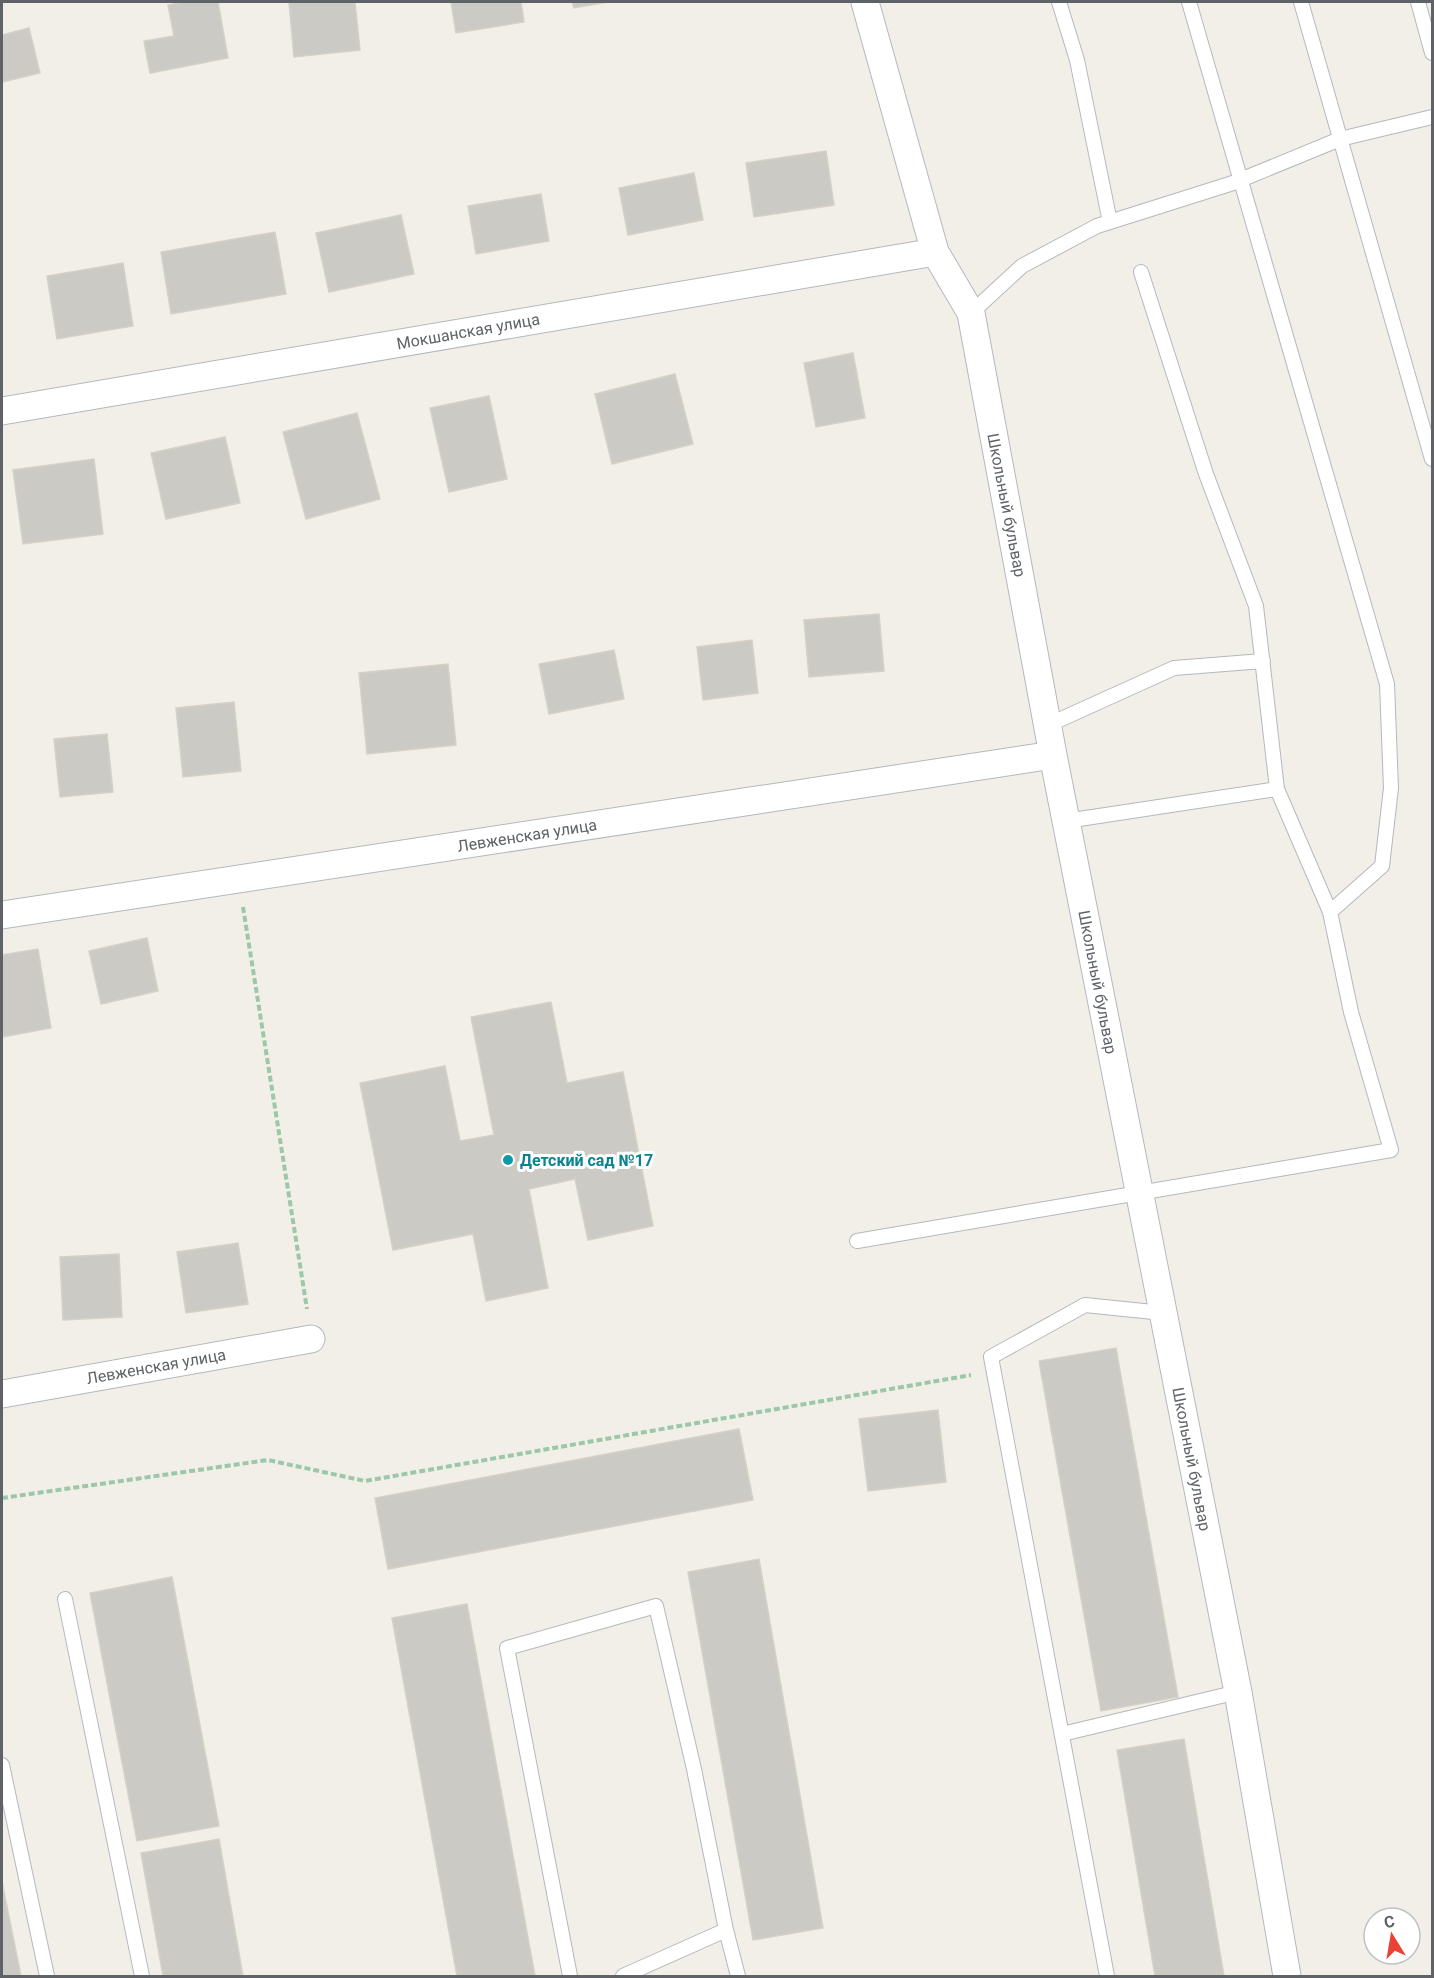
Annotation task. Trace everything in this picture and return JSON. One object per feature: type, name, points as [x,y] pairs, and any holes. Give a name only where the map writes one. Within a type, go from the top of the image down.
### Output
[{"type":"street","name":"Школьный бульвар","points":[[865,2],[935,252],[971,313],[1053,755],[1238,1692],[1287,1977]]},
{"type":"street","name":"Мокшанская улица","points":[[2,411],[935,252]]},
{"type":"street","name":"Левженская улица","points":[[2,915],[1053,755]]},
{"type":"street","name":"Левженская улица","points":[[2,1394],[311,1339]]},
{"type":"lane","points":[[1059,2],[1077,60],[1110,222]]},
{"type":"lane","points":[[1189,2],[1388,684],[1391,788],[1382,866],[1330,912]]},
{"type":"lane","points":[[1301,2],[1432,459]]},
{"type":"lane","points":[[1418,2],[1432,53]]},
{"type":"lane","points":[[971,313],[1022,266],[1097,226],[1240,179],[1340,139],[1432,117]]},
{"type":"lane","points":[[857,1241],[1390,1150],[1351,1012],[1330,912],[1277,789],[1256,606],[1206,474],[1141,272]]},
{"type":"lane","points":[[1048,725],[1174,668],[1263,662]]},
{"type":"lane","points":[[1066,821],[1277,789]]},
{"type":"lane","points":[[1107,1977],[991,1357],[1085,1305],[1164,1313]]},
{"type":"lane","points":[[65,1599],[142,1977]]},
{"type":"lane","points":[[570,1977],[507,1648],[656,1606],[694,1769],[726,1930],[738,1977]]},
{"type":"lane","points":[[1062,1734],[1238,1692]]},
{"type":"lane","points":[[2,1764],[46,1977]]},
{"type":"lane","points":[[623,1977],[726,1930]]},
{"type":"path","points":[[239,879],[311,1339]]},
{"type":"path","points":[[2,1498],[268,1460],[364,1481],[993,1371]]},
{"type":"building","points":[[185,2],[218,2],[228,58],[150,73],[144,41],[174,36],[168,5]]},
{"type":"building","points":[[289,2],[355,2],[360,50],[294,57]]},
{"type":"building","points":[[451,2],[521,2],[524,22],[456,33]]},
{"type":"building","points":[[572,2],[608,2],[574,8]]},
{"type":"building","points":[[29,28],[40,73],[2,82],[2,35]]},
{"type":"building","points":[[826,151],[834,205],[754,217],[746,163]]},
{"type":"building","points":[[694,173],[703,220],[628,235],[619,188]]},
{"type":"building","points":[[541,194],[549,241],[476,254],[468,206]]},
{"type":"building","points":[[401,215],[414,274],[329,292],[316,233]]},
{"type":"building","points":[[275,232],[286,294],[171,314],[161,252]]},
{"type":"building","points":[[123,263],[133,326],[57,339],[47,276]]},
{"type":"building","points":[[853,353],[865,418],[816,427],[804,363]]},
{"type":"building","points":[[675,374],[693,444],[612,464],[595,394]]},
{"type":"building","points":[[489,396],[507,479],[449,492],[430,408]]},
{"type":"building","points":[[357,413],[380,499],[306,519],[283,432]]},
{"type":"building","points":[[225,437],[240,503],[166,519],[151,453]]},
{"type":"building","points":[[94,459],[103,534],[23,544],[13,470]]},
{"type":"building","points":[[879,614],[884,671],[809,677],[804,620]]},
{"type":"building","points":[[752,640],[758,693],[703,700],[697,647]]},
{"type":"building","points":[[614,650],[624,699],[549,714],[539,664]]},
{"type":"building","points":[[448,664],[456,745],[367,754],[359,673]]},
{"type":"building","points":[[234,702],[241,771],[183,777],[176,708]]},
{"type":"building","points":[[107,734],[113,792],[60,797],[54,739]]},
{"type":"building","points":[[147,938],[158,991],[101,1004],[89,951]]},
{"type":"building","points":[[38,949],[51,1028],[2,1037],[2,955]]},
{"type":"building","name":"Детский сад №17","points":[[551,1002],[567,1083],[623,1072],[653,1226],[588,1240],[575,1179],[529,1189],[548,1288],[486,1301],[473,1234],[393,1250],[360,1083],[445,1066],[460,1141],[494,1135],[471,1017]]},
{"type":"building","points":[[238,1243],[248,1304],[186,1313],[177,1252]]},
{"type":"building","points":[[119,1254],[122,1317],[63,1320],[60,1257]]},
{"type":"building","points":[[1116,1348],[1178,1697],[1101,1711],[1039,1361]]},
{"type":"building","points":[[938,1410],[946,1482],[868,1491],[859,1419]]},
{"type":"building","points":[[739,1429],[753,1500],[388,1569],[375,1498]]},
{"type":"building","points":[[759,1559],[823,1928],[753,1940],[688,1572]]},
{"type":"building","points":[[172,1577],[219,1826],[137,1841],[90,1593]]},
{"type":"building","points":[[467,1604],[535,1976],[457,1976],[392,1618]]},
{"type":"building","points":[[1184,1739],[1224,1976],[1155,1976],[1117,1750]]},
{"type":"building","points":[[219,1839],[243,1976],[163,1976],[141,1853]]},
{"type":"building","points":[[2,1882],[21,1976],[2,1976]]},
{"type":"place","name":"Детский сад №17","points":[[508,1160]]}]
